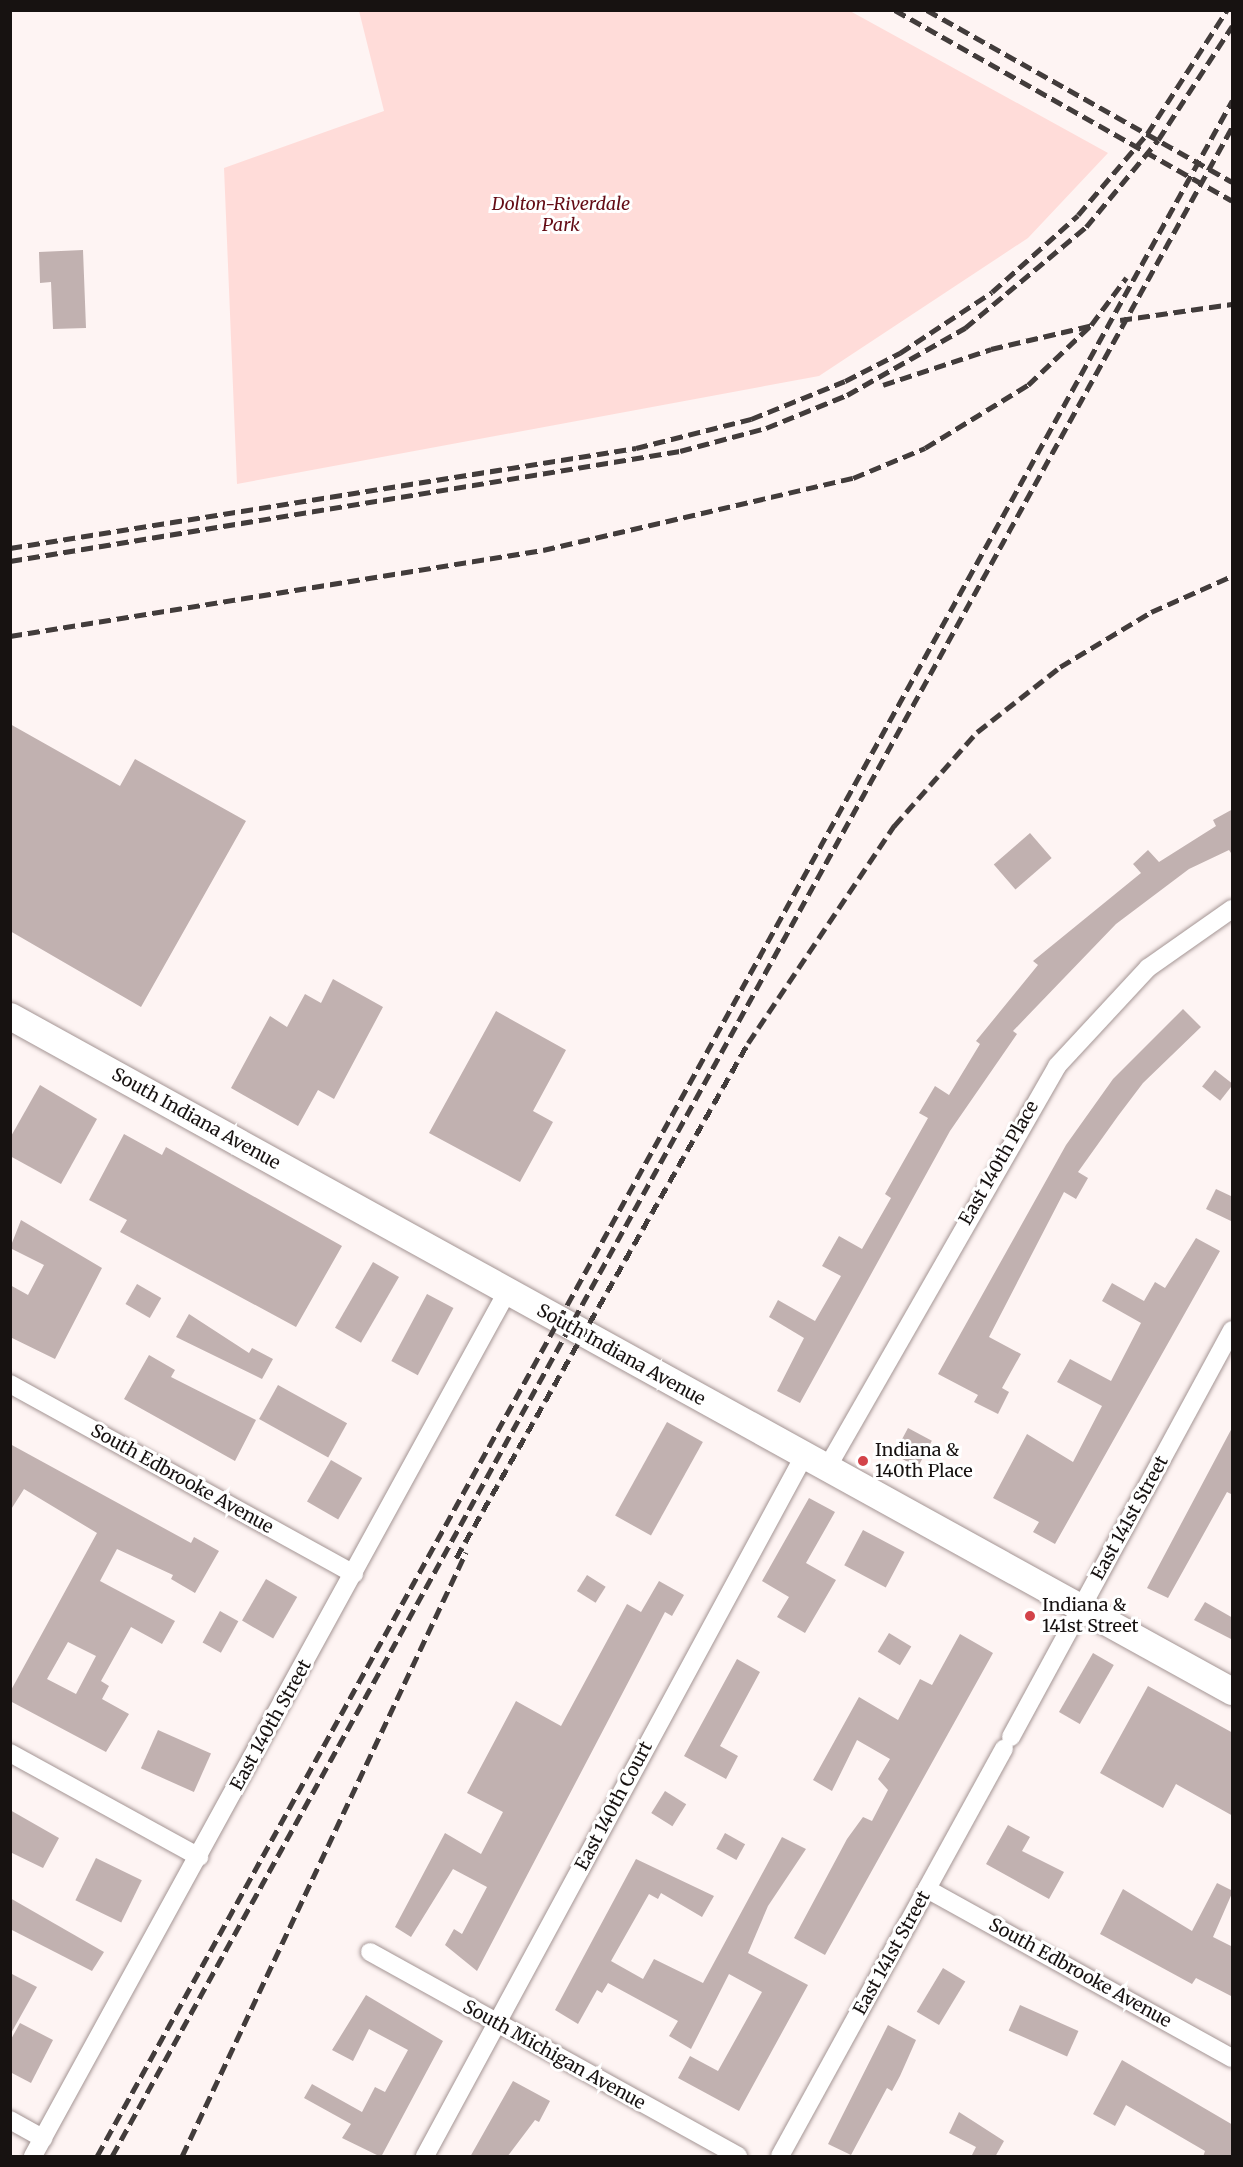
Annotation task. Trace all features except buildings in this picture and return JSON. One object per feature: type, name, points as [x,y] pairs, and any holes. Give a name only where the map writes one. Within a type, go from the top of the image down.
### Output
[{"type":"main road","name":"South Indiana Avenue","points":[[10,1016],[1080,1609],[1233,1691]]},
{"type":"street","name":"East 140th Place","points":[[815,1462],[1057,1066],[1148,968],[1233,909]]},
{"type":"street","name":"East 140th Street","points":[[33,2157],[507,1292]]},
{"type":"street","name":"East 141st Street","points":[[780,2157],[1233,1330]]},
{"type":"street","name":"South Edbrooke Avenue","points":[[10,1384],[354,1574]]},
{"type":"street","name":"East 140th Court","points":[[425,2157],[727,1598],[815,1462]]},
{"type":"street","points":[[10,1753],[199,1857]]},
{"type":"street","name":"South Edbrooke Avenue","points":[[927,1889],[1233,2058]]},
{"type":"street","name":"South Michigan Avenue","points":[[370,1953],[738,2157]]},
{"type":"street","points":[[10,2121],[43,2139]]},
{"type":"green space","name":"Dolton-Riverdale Park","points":[[359,11],[850,11],[1108,153],[1028,238],[819,376],[237,484],[224,168],[384,111]]},
{"type":"railway","points":[[895,10],[1232,201]]},
{"type":"railway","points":[[927,10],[1232,182]]},
{"type":"railway","points":[[10,548],[636,448],[751,419],[845,381],[900,353],[992,292],[1078,215],[1147,134],[1227,10]]},
{"type":"railway","points":[[10,561],[680,451],[766,428],[847,395],[965,328],[1086,227],[1158,140],[1232,26]]},
{"type":"railway","points":[[97,2156],[1232,101]]},
{"type":"railway","points":[[112,2156],[1232,127]]},
{"type":"railway","points":[[10,636],[543,550],[853,478],[925,448],[1028,385],[1091,325],[1126,278]]},
{"type":"railway","points":[[1120,320],[1232,304]]},
{"type":"railway","points":[[883,385],[991,349],[1093,325]]},
{"type":"railway","points":[[456,1558],[748,1043],[894,826],[977,732],[1060,667],[1151,612],[1232,576]]},
{"type":"railway","points":[[182,2156],[466,1552]]},
{"type":"place","name":"Indiana & 140th Place","points":[[863,1461]]},
{"type":"place","name":"Indiana & 141st Street","points":[[1030,1616]]}]
